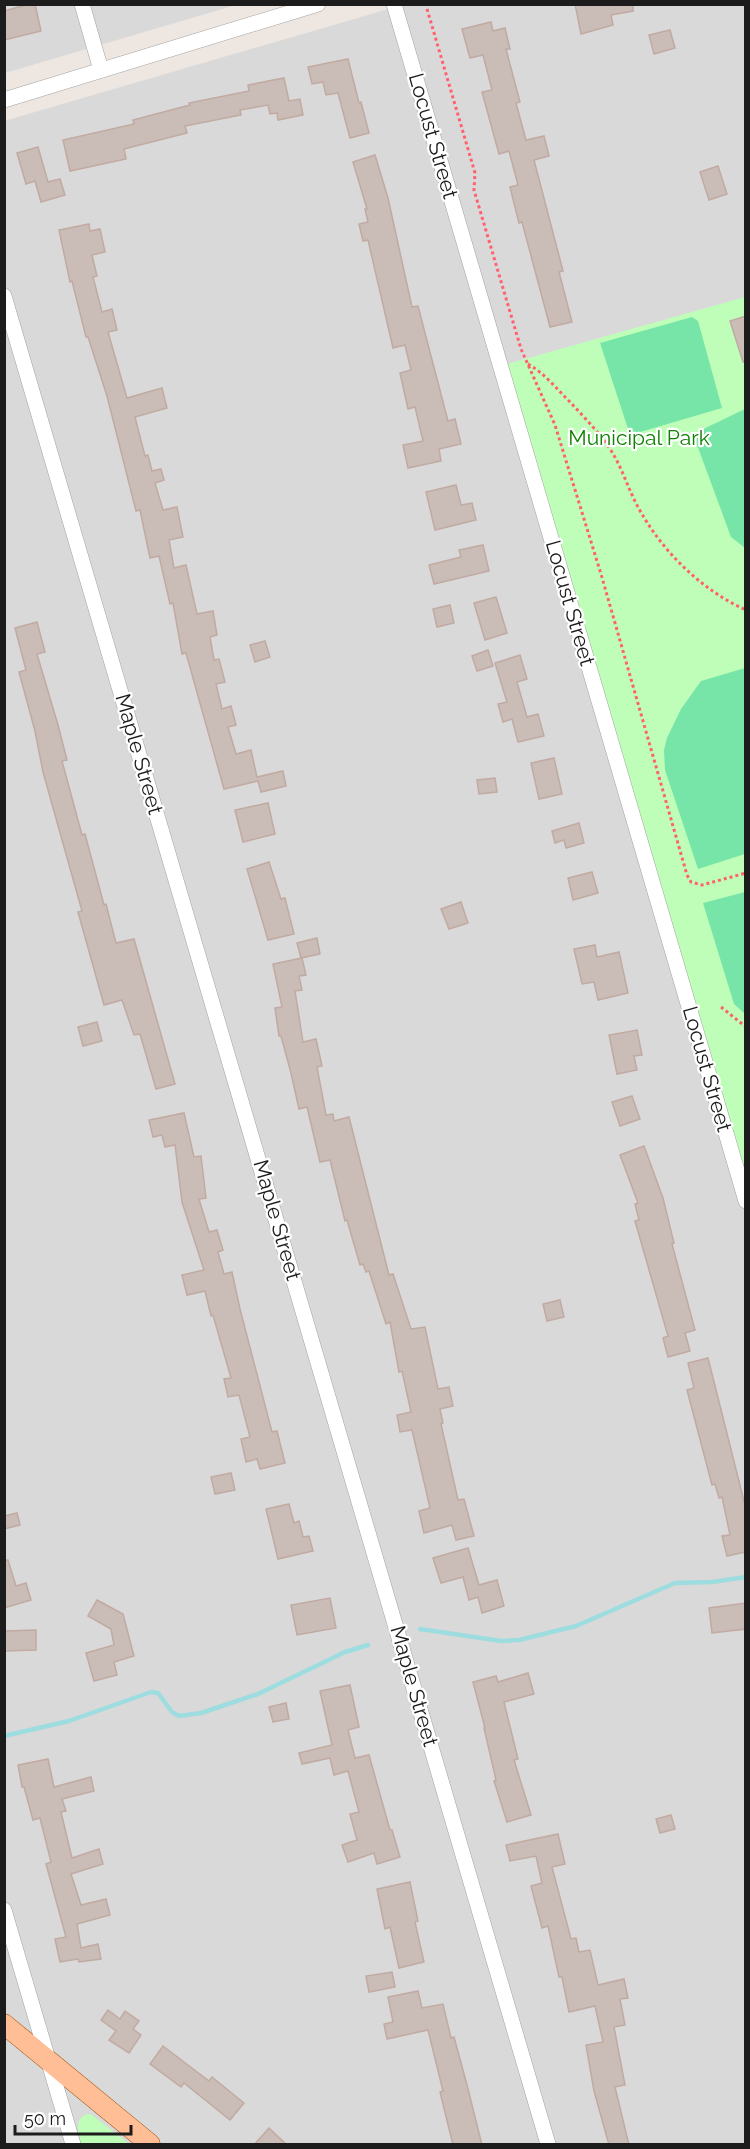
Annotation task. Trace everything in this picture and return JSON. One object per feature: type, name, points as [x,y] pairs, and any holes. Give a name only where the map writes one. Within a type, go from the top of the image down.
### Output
[{"type":"main road","points":[[4,2024],[150,2145]]},
{"type":"street","points":[[82,4],[101,70]]},
{"type":"street","points":[[4,100],[318,4]]},
{"type":"street","name":"Locust Street","points":[[394,4],[746,1201]]},
{"type":"street","name":"Maple Street","points":[[4,296],[548,2145]]},
{"type":"street","points":[[4,1910],[73,2145]]},
{"type":"path","points":[[427,9],[475,173],[474,190],[521,350],[555,425],[601,574],[689,879],[691,882],[702,885],[746,873]]},
{"type":"path","points":[[527,363],[549,380],[596,429],[612,451],[638,507],[653,531],[677,560],[703,584],[746,610]]},
{"type":"path","points":[[721,1007],[746,1027]]},
{"type":"shaded area","points":[[5,5],[236,5],[5,73]]},
{"type":"shaded area","points":[[402,5],[745,5],[745,2144],[5,2144],[4,121]]},
{"type":"green space","name":"Municipal Park","points":[[745,297],[745,1172],[507,364]]},
{"type":"green space","points":[[692,317],[698,321],[722,408],[630,435],[600,343]]},
{"type":"green space","points":[[745,409],[745,548],[731,537],[693,434]]},
{"type":"green space","points":[[745,668],[745,854],[698,869],[665,770],[664,750],[667,738],[681,709],[701,681]]},
{"type":"green space","points":[[746,892],[745,1014],[734,1004],[703,903]]},
{"type":"green space","points":[[91,2114],[129,2144],[81,2144],[79,2121],[81,2117]]},
{"type":"building","points":[[35,4],[41,31],[4,40],[4,11]]},
{"type":"building","points":[[575,4],[633,4],[633,11],[611,15],[613,25],[581,34]]},
{"type":"building","points":[[491,22],[493,31],[505,28],[510,49],[506,49],[520,102],[516,103],[526,140],[544,136],[549,156],[534,160],[563,271],[559,272],[572,322],[550,327],[522,222],[519,223],[510,187],[518,185],[509,151],[499,154],[482,92],[492,90],[483,55],[470,58],[462,29]]},
{"type":"building","points":[[670,30],[675,48],[654,54],[649,35]]},
{"type":"building","points":[[348,59],[369,133],[350,138],[338,93],[326,95],[323,82],[312,84],[308,67]]},
{"type":"building","points":[[284,78],[289,101],[300,99],[303,115],[278,120],[277,113],[270,114],[268,105],[240,110],[241,115],[185,126],[187,133],[124,149],[126,159],[70,171],[63,140],[134,124],[133,120],[190,105],[189,103],[249,91],[248,85]]},
{"type":"building","points":[[38,147],[48,182],[60,179],[65,195],[41,202],[35,181],[26,184],[17,153]]},
{"type":"building","points":[[375,155],[388,198],[412,307],[418,306],[448,421],[455,419],[461,444],[439,449],[441,461],[408,468],[403,445],[423,441],[415,407],[408,409],[400,373],[411,370],[405,345],[393,348],[368,240],[363,241],[359,224],[368,222],[365,209],[367,209],[353,162]]},
{"type":"building","points":[[718,166],[727,194],[709,200],[700,172]]},
{"type":"building","points":[[89,224],[90,231],[100,229],[105,252],[92,255],[97,276],[93,277],[102,312],[112,309],[117,330],[108,332],[127,398],[162,388],[167,408],[135,417],[145,456],[148,455],[152,471],[161,469],[164,480],[155,483],[163,510],[177,507],[183,537],[169,540],[174,568],[186,565],[197,614],[213,611],[217,635],[210,637],[214,660],[219,659],[225,682],[216,684],[222,709],[231,706],[236,725],[228,727],[236,754],[251,750],[257,777],[283,771],[286,786],[261,792],[258,781],[224,789],[186,653],[182,654],[173,603],[170,604],[159,556],[150,558],[140,510],[136,511],[107,396],[88,337],[86,337],[72,281],[70,282],[59,230]]},
{"type":"building","points":[[746,316],[746,362],[743,362],[730,321]]},
{"type":"building","points":[[456,485],[461,505],[472,503],[476,520],[435,530],[426,492]]},
{"type":"building","points":[[483,545],[489,571],[434,584],[429,565],[461,557],[459,550]]},
{"type":"building","points":[[496,597],[507,633],[485,640],[474,603]]},
{"type":"building","points":[[450,605],[454,623],[437,627],[433,609]]},
{"type":"building","points":[[37,622],[45,652],[37,654],[67,760],[62,761],[82,835],[85,834],[116,943],[134,939],[175,1084],[156,1089],[140,1034],[134,1035],[122,1000],[104,1005],[78,912],[82,911],[43,772],[19,672],[26,670],[15,628]]},
{"type":"building","points":[[265,641],[270,657],[255,662],[250,645]]},
{"type":"building","points":[[488,650],[493,666],[477,671],[472,656]]},
{"type":"building","points":[[520,655],[527,679],[517,682],[527,717],[538,714],[544,736],[518,742],[512,719],[503,722],[498,704],[507,702],[495,663]]},
{"type":"building","points":[[554,758],[562,794],[539,799],[531,763]]},
{"type":"building","points":[[495,778],[497,792],[479,794],[477,780]]},
{"type":"building","points":[[268,803],[275,834],[243,842],[235,810]]},
{"type":"building","points":[[579,823],[584,843],[566,848],[564,840],[555,843],[552,831]]},
{"type":"building","points":[[269,862],[281,899],[285,898],[294,934],[268,940],[247,869]]},
{"type":"building","points":[[592,872],[598,893],[573,900],[568,878]]},
{"type":"building","points":[[461,902],[468,923],[449,929],[441,909]]},
{"type":"building","points":[[317,938],[320,954],[301,958],[297,943]]},
{"type":"building","points":[[595,945],[597,957],[619,952],[628,993],[598,1000],[594,982],[582,984],[574,949]]},
{"type":"building","points":[[302,958],[306,975],[299,976],[302,990],[295,991],[303,1042],[316,1039],[322,1066],[317,1067],[326,1115],[333,1114],[334,1121],[349,1117],[389,1275],[393,1274],[411,1329],[425,1327],[438,1389],[449,1387],[453,1406],[440,1409],[443,1423],[441,1424],[458,1500],[464,1499],[474,1536],[456,1540],[452,1525],[424,1533],[419,1511],[430,1508],[412,1430],[400,1432],[397,1415],[411,1412],[402,1371],[399,1372],[390,1322],[386,1324],[369,1271],[366,1272],[363,1264],[360,1265],[347,1220],[345,1221],[330,1160],[320,1162],[307,1107],[299,1109],[281,1036],[279,1036],[275,1008],[282,1007],[273,964]]},
{"type":"building","points":[[97,1022],[102,1041],[83,1046],[78,1027]]},
{"type":"building","points":[[637,1030],[642,1055],[634,1056],[637,1070],[617,1074],[609,1035]]},
{"type":"building","points":[[632,1096],[640,1119],[620,1126],[612,1102]]},
{"type":"building","points":[[184,1113],[194,1157],[201,1156],[206,1198],[199,1199],[209,1232],[217,1230],[223,1250],[218,1252],[224,1274],[232,1272],[272,1432],[277,1431],[285,1463],[260,1469],[257,1459],[246,1462],[241,1439],[250,1437],[239,1395],[228,1397],[224,1379],[231,1378],[205,1291],[187,1295],[182,1275],[204,1270],[182,1202],[175,1145],[165,1147],[162,1135],[153,1137],[149,1120]]},
{"type":"building","points":[[644,1146],[663,1198],[674,1243],[672,1244],[695,1330],[685,1333],[690,1351],[668,1357],[663,1338],[668,1336],[635,1221],[639,1220],[635,1204],[638,1203],[620,1155]]},
{"type":"building","points":[[560,1300],[564,1317],[547,1321],[543,1304]]},
{"type":"building","points":[[708,1358],[746,1509],[746,1552],[727,1556],[722,1536],[730,1535],[722,1497],[719,1498],[715,1484],[712,1485],[687,1390],[694,1388],[688,1363]]},
{"type":"building","points":[[231,1473],[235,1490],[215,1494],[211,1477]]},
{"type":"building","points":[[289,1504],[294,1523],[299,1521],[303,1537],[309,1536],[313,1551],[278,1559],[266,1509]]},
{"type":"building","points":[[17,1513],[20,1525],[4,1529],[4,1516]]},
{"type":"building","points":[[468,1548],[479,1585],[497,1580],[504,1606],[482,1613],[478,1597],[469,1600],[463,1577],[441,1583],[433,1558]]},
{"type":"building","points":[[4,1560],[8,1560],[16,1586],[26,1583],[31,1600],[4,1608]]},
{"type":"building","points":[[330,1598],[336,1628],[297,1635],[291,1605]]},
{"type":"building","points":[[97,1600],[123,1614],[134,1656],[114,1662],[117,1675],[94,1681],[86,1653],[114,1645],[111,1629],[88,1616]]},
{"type":"building","points":[[746,1603],[746,1629],[712,1633],[709,1608]]},
{"type":"building","points":[[36,1630],[36,1650],[4,1651],[4,1631]]},
{"type":"building","points":[[528,1673],[534,1694],[504,1702],[518,1759],[514,1760],[531,1815],[507,1822],[494,1781],[496,1780],[485,1728],[473,1682],[496,1676],[498,1682]]},
{"type":"building","points":[[350,1685],[359,1727],[348,1730],[355,1758],[369,1755],[400,1857],[377,1864],[374,1853],[348,1862],[342,1845],[357,1840],[350,1814],[359,1812],[348,1771],[334,1775],[330,1758],[302,1764],[299,1753],[332,1745],[320,1691]]},
{"type":"building","points":[[286,1703],[289,1719],[273,1722],[269,1707]]},
{"type":"building","points":[[48,1759],[54,1787],[91,1777],[94,1791],[62,1799],[66,1811],[61,1812],[72,1858],[99,1849],[103,1864],[71,1874],[81,1905],[106,1899],[110,1915],[77,1924],[81,1948],[98,1944],[101,1959],[60,1962],[55,1939],[66,1937],[46,1864],[51,1862],[40,1818],[33,1820],[24,1787],[22,1787],[18,1765]]},
{"type":"building","points":[[671,1815],[675,1829],[660,1833],[656,1819]]},
{"type":"building","points":[[558,1834],[565,1864],[552,1867],[571,1939],[576,1938],[579,1952],[590,1950],[598,1985],[624,1979],[628,1998],[620,1999],[625,2025],[614,2027],[625,2085],[615,2087],[629,2145],[609,2145],[594,2091],[586,2045],[603,2042],[595,2006],[569,2012],[548,1926],[542,1928],[531,1886],[542,1883],[536,1856],[510,1861],[506,1845]]},
{"type":"building","points":[[410,1882],[418,1921],[415,1922],[424,1962],[399,1968],[390,1927],[385,1929],[377,1889]]},
{"type":"building","points":[[392,1972],[395,1987],[369,1992],[366,1976]]},
{"type":"building","points":[[418,1991],[422,2008],[443,2004],[451,2038],[454,2037],[482,2145],[453,2145],[428,2030],[387,2039],[384,2024],[393,2022],[388,1997]]},
{"type":"building","points":[[108,2010],[120,2019],[125,2011],[139,2021],[133,2029],[141,2035],[129,2053],[109,2040],[116,2031],[101,2020]]},
{"type":"building","points":[[163,2046],[209,2081],[212,2077],[244,2103],[230,2120],[184,2083],[181,2087],[150,2064]]},
{"type":"building","points":[[269,2128],[287,2145],[254,2145]]},
{"type":"waterway","points":[[420,1629],[501,1641],[519,1640],[576,1626],[675,1583],[712,1582],[746,1577]]},
{"type":"waterway","points":[[4,1736],[69,1721],[151,1692],[158,1693],[172,1712],[179,1716],[201,1713],[258,1694],[345,1652],[368,1645]]}]
